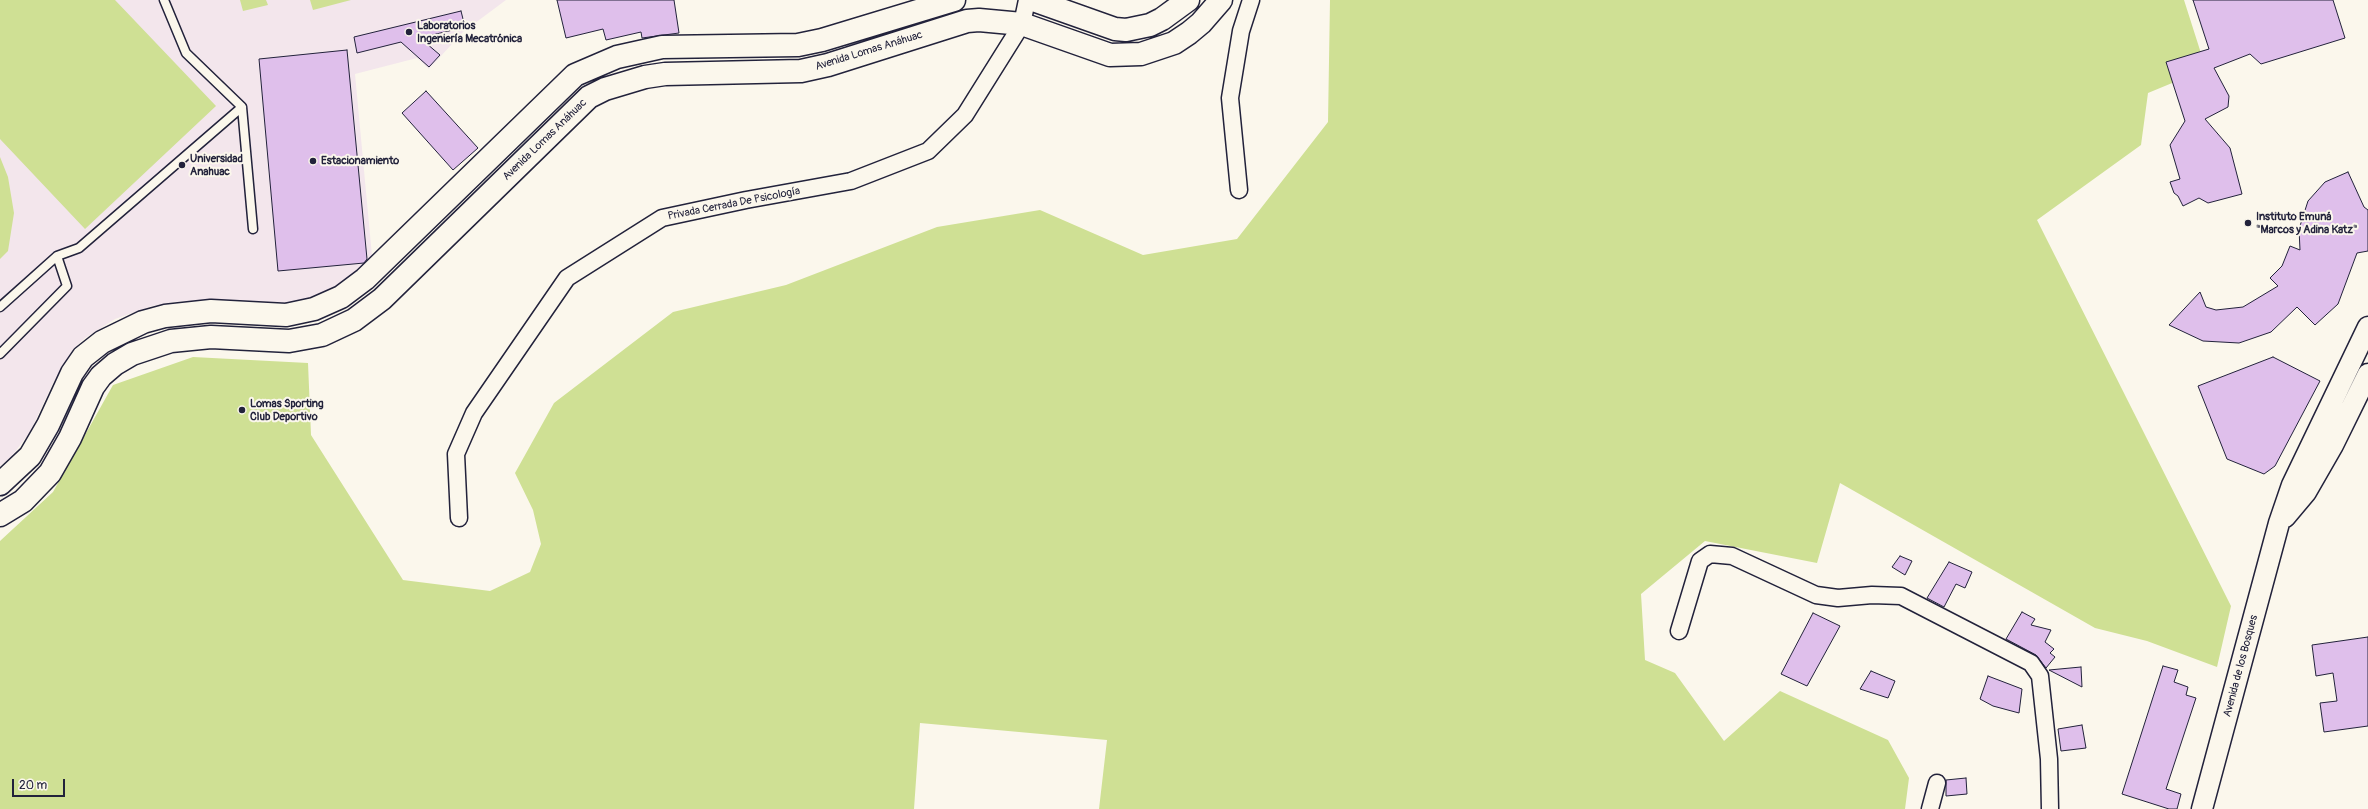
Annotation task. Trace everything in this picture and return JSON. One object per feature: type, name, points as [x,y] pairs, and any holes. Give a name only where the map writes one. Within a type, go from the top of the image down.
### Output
[{"type":"main road","points":[[0,484],[30,456],[48,425],[72,373],[83,357],[102,342],[143,322],[165,316],[211,311],[286,315],[314,310],[341,297],[365,279],[575,75],[617,57],[662,47],[798,44],[822,40],[918,9],[954,0]]},
{"type":"main road","points":[[1033,0],[1115,29],[1126,30],[1150,25],[1162,19],[1188,0]]},
{"type":"main road","name":"Avenida Lomas Anáhuac","points":[[0,515],[22,500],[50,473],[70,438],[93,387],[101,376],[116,364],[132,354],[171,341],[211,337],[289,341],[322,335],[354,320],[382,299],[589,97],[625,82],[665,74],[801,71],[821,67],[967,21],[994,20],[1022,24],[1110,54],[1141,54],[1174,43],[1189,33],[1205,19],[1221,0]]},
{"type":"street","points":[[958,0],[967,21]]},
{"type":"street","points":[[1022,24],[1027,0]]},
{"type":"street","points":[[1239,190],[1230,98],[1241,31],[1251,0]]},
{"type":"street","name":"Privada Cerrada De Psicología","points":[[459,518],[456,454],[474,413],[567,278],[662,218],[746,200],[851,181],[928,151],[965,115],[1022,24]]},
{"type":"street","name":"Avenida de los Bosques","points":[[2202,809],[2279,523],[2292,485],[2368,327]]},
{"type":"street","name":"Avenida de los Bosques","points":[[2279,523],[2306,492],[2333,445],[2368,374]]},
{"type":"street","points":[[1679,631],[1700,561],[1710,554],[1732,556],[1816,595],[1838,598],[1872,595],[1901,596],[2031,663],[2040,676],[2049,759],[2050,809]]},
{"type":"street","points":[[1930,809],[1937,783]]},
{"type":"lane","points":[[159,0],[165,4],[186,53],[242,107],[253,229]]},
{"type":"lane","points":[[0,307],[57,256],[79,248],[242,107]]},
{"type":"lane","points":[[0,354],[67,286],[57,256]]},
{"type":"shaded area","name":"Universidad Anahuac","points":[[0,0],[506,0],[463,32],[429,69],[417,58],[355,74],[372,256],[360,270],[326,294],[302,301],[282,304],[195,301],[174,302],[152,306],[115,319],[85,338],[73,349],[53,383],[30,432],[12,456],[0,466]]},
{"type":"green space","points":[[0,0],[115,0],[216,106],[85,229],[0,139]]},
{"type":"green space","points":[[240,0],[266,0],[268,5],[243,11]]},
{"type":"green space","points":[[310,0],[351,0],[313,10]]},
{"type":"green space","points":[[1330,0],[2184,0],[2206,69],[2148,93],[2141,145],[2037,220],[2231,606],[2217,667],[2147,641],[2095,628],[1840,483],[1817,563],[1705,541],[1641,594],[1645,660],[1675,673],[1724,741],[1780,691],[1888,740],[1909,778],[1905,809],[1099,809],[1107,740],[920,723],[914,809],[0,809],[0,541],[53,492],[113,385],[193,357],[308,363],[311,435],[403,580],[490,591],[530,572],[541,544],[533,510],[515,473],[554,403],[673,312],[786,285],[937,227],[1040,210],[1143,255],[1237,239],[1328,122]]},
{"type":"green space","points":[[0,157],[8,177],[14,213],[8,251],[0,259]]},
{"type":"building","points":[[557,0],[674,0],[679,33],[642,38],[641,32],[606,40],[603,29],[566,38]]},
{"type":"building","points":[[2193,0],[2333,0],[2345,38],[2261,64],[2250,54],[2214,68],[2229,96],[2228,107],[2205,119],[2230,148],[2242,194],[2208,203],[2199,198],[2183,206],[2178,196],[2174,193],[2170,182],[2180,179],[2170,145],[2185,121],[2166,62],[2209,49]]},
{"type":"building","name":"Laboratorios Ingeniería Mecatrónica","points":[[461,11],[465,27],[420,38],[440,55],[429,67],[401,42],[357,53],[354,37]]},
{"type":"building","name":"Estacionamiento","points":[[347,50],[367,259],[364,263],[278,271],[259,59]]},
{"type":"building","points":[[426,91],[478,148],[453,170],[402,113]]},
{"type":"building","points":[[2348,172],[2364,207],[2368,210],[2368,251],[2357,253],[2338,304],[2315,325],[2297,307],[2271,332],[2239,343],[2203,341],[2169,325],[2200,292],[2206,307],[2216,310],[2243,307],[2278,286],[2270,278],[2282,266],[2290,246],[2300,250],[2299,229],[2308,201],[2325,182]]},
{"type":"building","points":[[2273,357],[2320,381],[2275,466],[2264,474],[2227,459],[2198,386]]},
{"type":"building","points":[[1900,556],[1912,561],[1905,575],[1892,567]]},
{"type":"building","points":[[1949,562],[1972,572],[1965,588],[1956,584],[1944,607],[1927,598]]},
{"type":"building","points":[[2022,612],[2035,619],[2031,625],[2051,630],[2045,642],[2054,649],[2050,653],[2055,657],[2046,668],[2036,655],[2006,639]]},
{"type":"building","points":[[1813,613],[1840,626],[1807,686],[1781,674]]},
{"type":"building","points":[[2368,637],[2368,726],[2324,732],[2320,703],[2337,701],[2333,673],[2316,676],[2312,645]]},
{"type":"building","points":[[2163,666],[2178,670],[2174,682],[2188,687],[2186,695],[2196,698],[2166,789],[2181,794],[2177,809],[2169,809],[2122,794]]},
{"type":"building","points":[[2081,667],[2082,687],[2049,670]]},
{"type":"building","points":[[1871,671],[1895,681],[1888,698],[1860,689]]},
{"type":"building","points":[[1988,676],[2022,689],[2019,713],[1993,706],[1980,699]]},
{"type":"building","points":[[2082,725],[2086,748],[2061,751],[2058,729]]},
{"type":"building","points":[[1966,778],[1967,794],[1946,796],[1946,780]]},
{"type":"place","name":"Laboratorios Ingeniería Mecatrónica","points":[[409,32]]},
{"type":"place","name":"Estacionamiento","points":[[313,161]]},
{"type":"place","name":"Universidad Anahuac","points":[[182,165]]},
{"type":"place","name":"Instituto Emuná \"Marcos y Adina Katz\"","points":[[2248,223]]},
{"type":"place","name":"Lomas Sporting Club Deportivo","points":[[242,410]]}]
